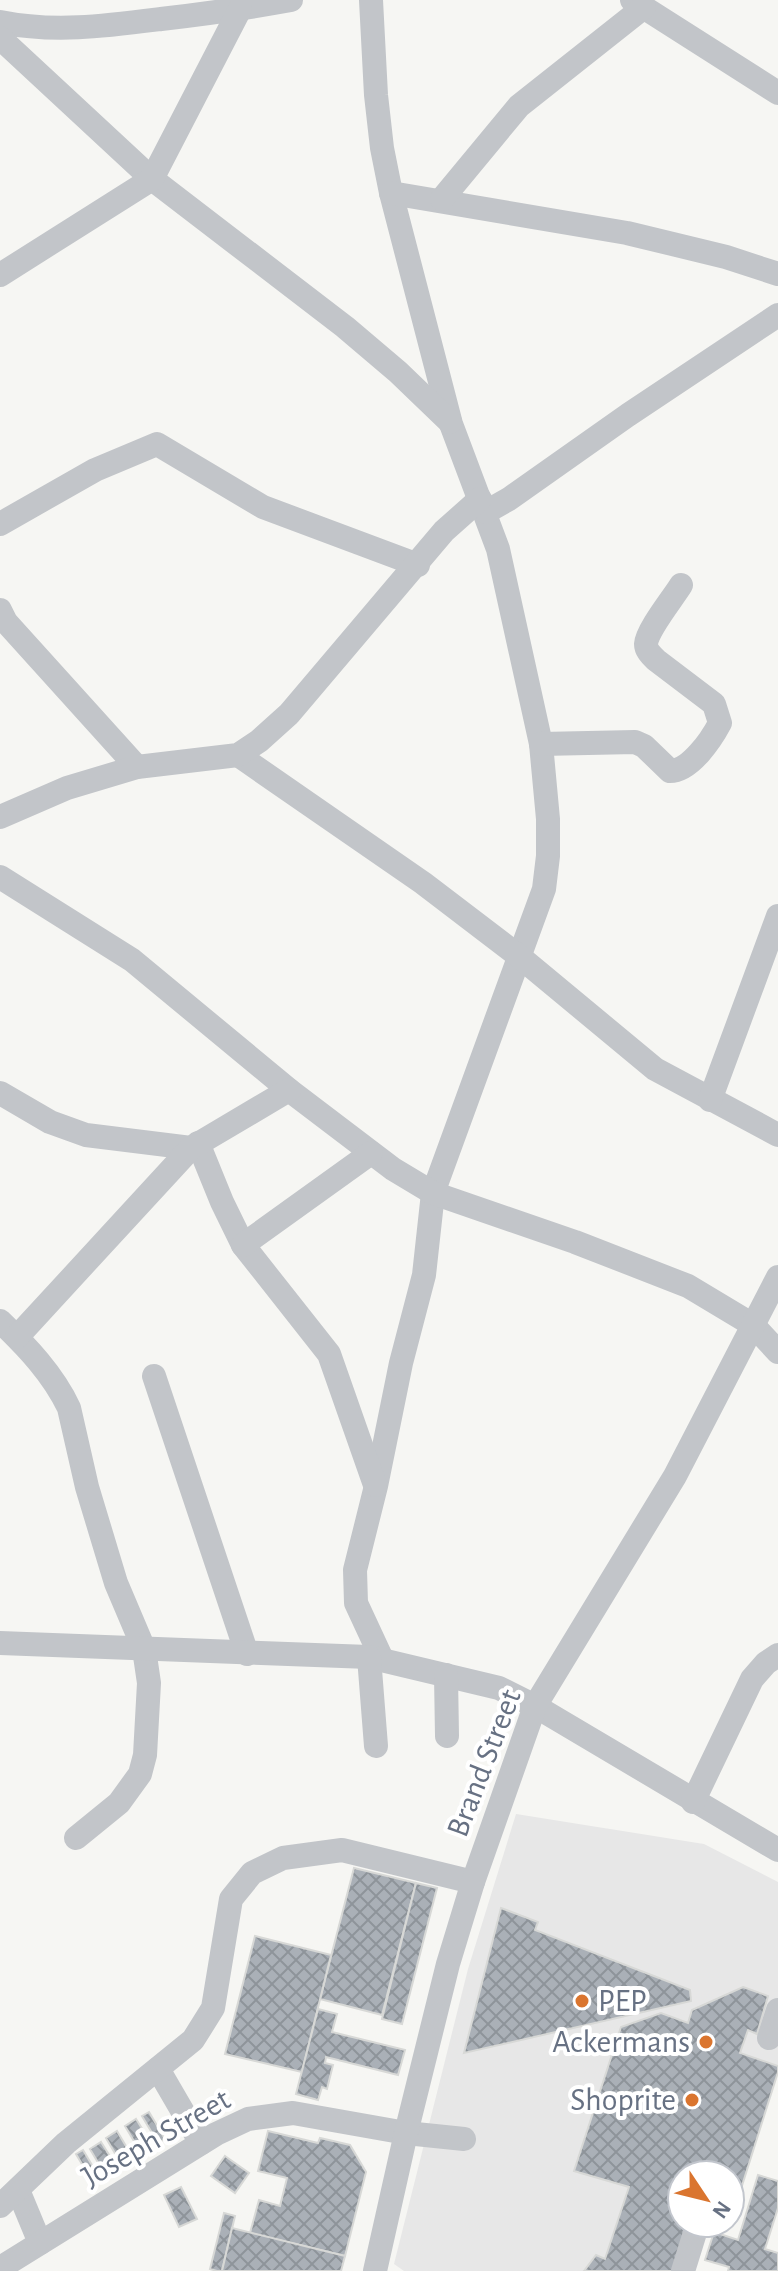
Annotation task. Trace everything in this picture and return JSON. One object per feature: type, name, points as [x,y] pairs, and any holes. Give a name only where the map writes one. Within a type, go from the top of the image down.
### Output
[{"type":"street","points":[[0,22],[35,29],[58,29],[240,9],[291,0]]},
{"type":"street","points":[[371,0],[376,95],[391,193],[451,424],[498,549],[541,744],[548,819],[544,889],[433,1193],[424,1275],[355,1570],[356,1603],[375,1658],[376,1746]]},
{"type":"street","points":[[442,199],[519,106],[638,3],[778,93]]},
{"type":"street","points":[[0,275],[152,179],[240,9]]},
{"type":"street","points":[[0,38],[152,179],[345,327],[398,372],[451,424]]},
{"type":"street","points":[[391,193],[442,199],[627,233],[726,257],[778,274]]},
{"type":"street","points":[[0,817],[67,788],[137,767],[238,755],[289,714],[444,531],[483,506],[509,499],[778,315]]},
{"type":"street","points":[[0,524],[95,470],[157,444],[263,507],[418,565]]},
{"type":"street","points":[[541,744],[635,742],[644,746],[670,771],[677,771],[714,735],[720,723],[714,704],[656,660],[648,652],[646,644],[649,634],[681,585]]},
{"type":"street","points":[[2,620],[137,767]]},
{"type":"street","points":[[238,755],[423,883],[520,957],[655,1069],[778,1135]]},
{"type":"street","points":[[0,877],[132,960],[289,1090],[371,1153],[433,1193],[575,1242],[688,1286],[753,1325],[778,1352]]},
{"type":"street","points":[[710,1100],[778,916]]},
{"type":"street","points":[[76,1838],[119,1803],[140,1774],[145,1755],[149,1683],[144,1649],[116,1583],[101,1536],[69,1408],[46,1370],[9,1329],[194,1146],[289,1090]]},
{"type":"street","points":[[0,1093],[50,1122],[86,1135],[194,1146]]},
{"type":"street","points":[[194,1146],[243,1245],[329,1354],[376,1486]]},
{"type":"street","points":[[243,1245],[371,1153]]},
{"type":"street","name":"Brand Street","points":[[375,2271],[448,1964],[473,1882],[535,1706],[675,1476],[778,1277]]},
{"type":"street","points":[[154,1376],[247,1654]]},
{"type":"street","points":[[0,1643],[375,1658],[499,1688],[535,1706],[778,1850]]},
{"type":"street","points":[[693,1802],[752,1679],[778,1655]]},
{"type":"street","points":[[446,1675],[447,1736]]},
{"type":"street","points":[[40,2243],[9,2198],[66,2143],[193,2040],[213,2008],[231,1899],[252,1873],[283,1858],[342,1850],[473,1882]]},
{"type":"street","points":[[769,2038],[778,2010]]},
{"type":"street","points":[[158,2069],[201,2143]]},
{"type":"street","name":"Joseph Street","points":[[0,2268],[201,2143],[248,2119],[293,2113],[406,2133],[464,2139]]},
{"type":"street","points":[[683,2271],[693,2239]]},
{"type":"shaded area","points":[[516,1814],[704,1844],[778,1882],[778,2072],[746,2173],[746,2159],[666,2159],[666,2239],[684,2239],[688,2271],[404,2271],[394,2264],[468,1969]]},
{"type":"building","points":[[354,1868],[416,1883],[382,2015],[320,1999]]},
{"type":"building","points":[[416,1883],[437,1888],[402,2024],[382,2019]]},
{"type":"building","points":[[501,1908],[538,1922],[535,1930],[690,1990],[691,2001],[464,2053]]},
{"type":"building","points":[[255,1936],[331,1955],[302,2072],[225,2054]]},
{"type":"building","points":[[743,1987],[768,1996],[757,2034],[748,2030],[740,2053],[778,2066],[746,2173],[746,2159],[666,2159],[666,2239],[686,2239],[675,2271],[584,2271],[596,2255],[605,2259],[629,2187],[574,2171],[621,2027],[661,2013],[688,2023],[692,2010]]},
{"type":"building","points":[[318,2009],[337,2014],[332,2032],[405,2050],[398,2075],[326,2057],[325,2063],[333,2065],[327,2089],[322,2087],[318,2100],[296,2094]]},
{"type":"building","points":[[149,2112],[165,2139],[158,2143],[142,2116]]},
{"type":"building","points":[[136,2119],[153,2146],[141,2153],[125,2126]]},
{"type":"building","points":[[117,2131],[133,2158],[122,2165],[106,2138]]},
{"type":"building","points":[[268,2131],[318,2143],[320,2138],[350,2145],[366,2172],[345,2256],[250,2233],[259,2200],[280,2206],[287,2178],[258,2171]]},
{"type":"building","points":[[101,2142],[118,2169],[106,2176],[90,2149]]},
{"type":"building","points":[[83,2150],[99,2177],[92,2181],[76,2154]]},
{"type":"building","points":[[225,2156],[249,2173],[235,2193],[211,2176]]},
{"type":"building","points":[[758,2175],[778,2181],[778,2208],[765,2249],[778,2253],[778,2271],[728,2271],[729,2267],[705,2260],[712,2239],[746,2239],[746,2214]]},
{"type":"building","points":[[181,2187],[197,2219],[179,2227],[164,2195]]},
{"type":"building","points":[[224,2213],[235,2216],[222,2271],[217,2271],[210,2269]]},
{"type":"building","points":[[232,2228],[345,2256],[341,2271],[222,2271]]},
{"type":"place","name":"PEP","points":[[582,2001]]},
{"type":"place","name":"Ackermans","points":[[706,2042]]},
{"type":"place","name":"Shoprite","points":[[692,2100]]}]
